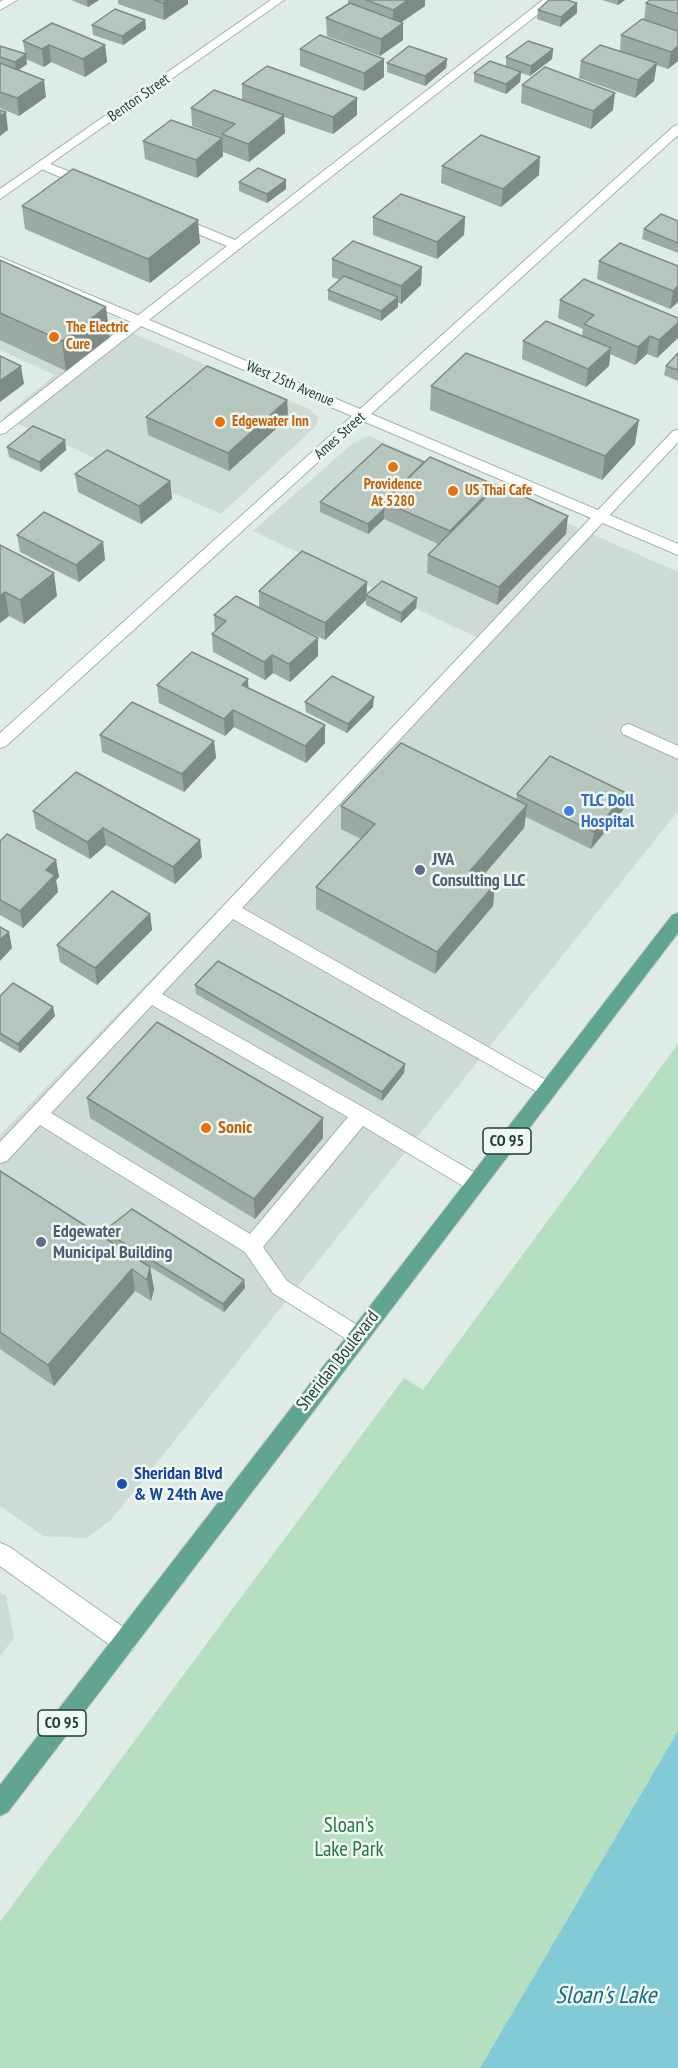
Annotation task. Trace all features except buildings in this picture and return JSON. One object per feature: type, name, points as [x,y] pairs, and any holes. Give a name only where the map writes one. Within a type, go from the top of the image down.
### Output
[{"type":"main road","name":"Sheridan Boulevard","points":[[0,1804],[678,920]]},
{"type":"street","points":[[0,7],[11,0]]},
{"type":"street","name":"Benton Street","points":[[0,195],[278,0]]},
{"type":"street","points":[[0,430],[550,0]]},
{"type":"street","name":"Ames Street","points":[[0,742],[678,129]]},
{"type":"street","points":[[43,165],[102,190]]},
{"type":"street","points":[[168,217],[236,245]]},
{"type":"street","name":"West 25th Avenue","points":[[0,261],[678,550]]},
{"type":"street","points":[[0,1155],[600,516],[671,451],[678,434]]},
{"type":"street","points":[[629,730],[678,753]]},
{"type":"street","points":[[231,910],[548,1089]]},
{"type":"street","points":[[150,996],[361,1115],[475,1183]]},
{"type":"street","points":[[38,1115],[252,1246],[280,1287],[358,1336]]},
{"type":"street","points":[[252,1246],[361,1115]]},
{"type":"street","points":[[0,1553],[125,1642]]},
{"type":"shaded area","points":[[0,276],[309,409],[319,418],[314,428],[221,514],[3,417],[55,375],[0,350]]},
{"type":"shaded area","points":[[369,436],[678,572],[678,811],[111,1520],[87,1538],[43,1536],[0,1506],[0,1135],[427,695],[478,638],[253,531],[353,443]]},
{"type":"shaded area","points":[[0,1592],[6,1596],[14,1638],[0,1656]]},
{"type":"green space","name":"Sloan's Lake Park","points":[[678,1044],[678,1731],[480,2068],[0,2068],[0,1922],[404,1378],[423,1390]]},
{"type":"water","name":"Sloan's Lake","points":[[678,1731],[678,2068],[480,2068]]},
{"type":"place","name":"The Electric Cure","points":[[54,337]]},
{"type":"place","name":"Edgewater Inn","points":[[220,422]]},
{"type":"place","name":"Providence At 5280","points":[[393,467]]},
{"type":"place","name":"US Thai Cafe","points":[[453,491]]},
{"type":"place","name":"TLC Doll Hospital","points":[[569,811]]},
{"type":"place","name":"JVA Consulting LLC","points":[[420,870]]},
{"type":"place","name":"Sonic","points":[[206,1128]]},
{"type":"place","name":"Edgewater Municipal Building","points":[[41,1242]]},
{"type":"place","name":"Sheridan Blvd & W 24th Ave","points":[[122,1484]]}]
